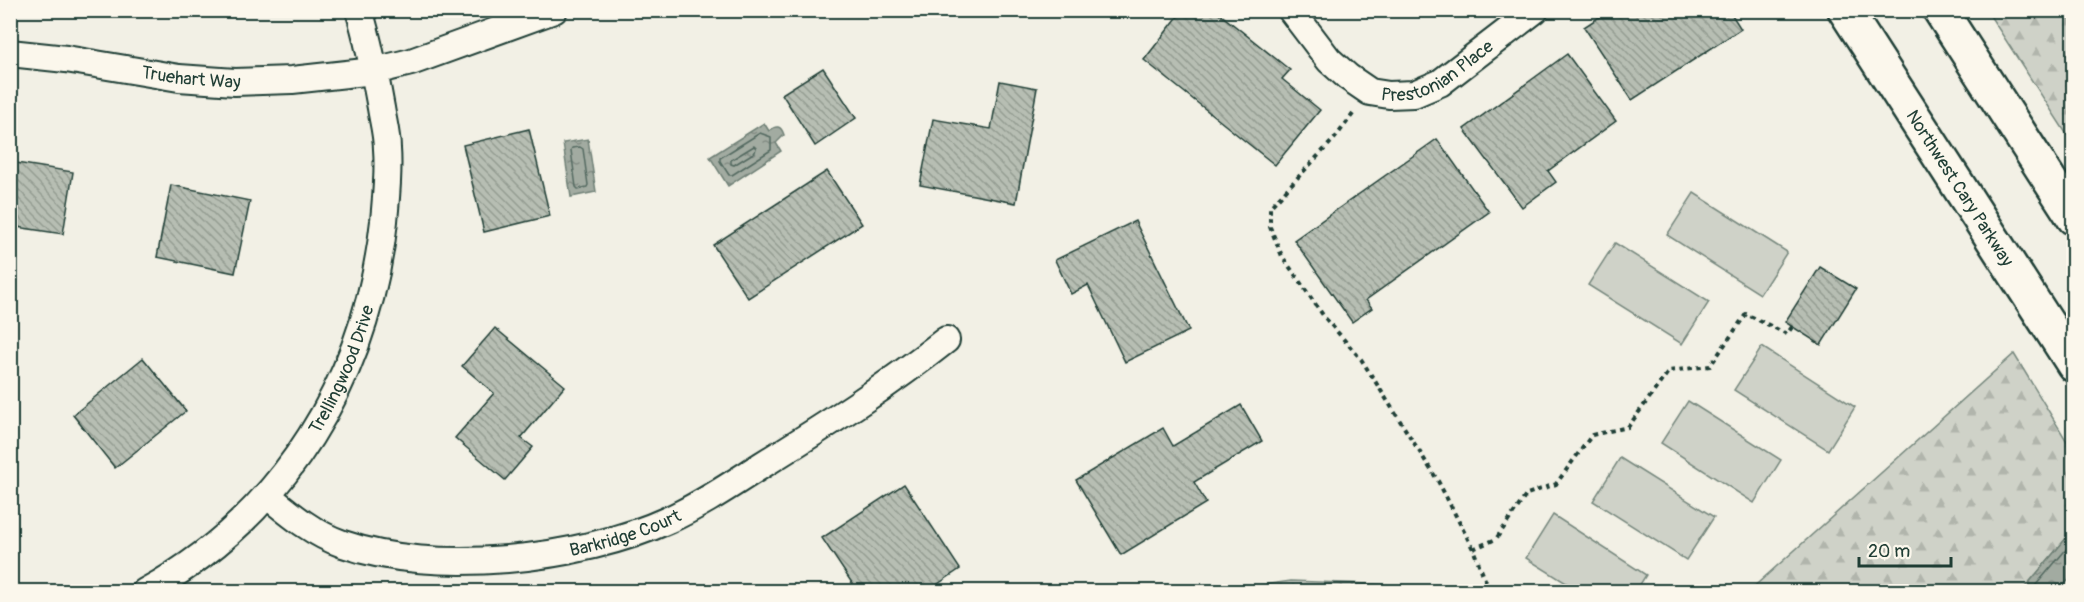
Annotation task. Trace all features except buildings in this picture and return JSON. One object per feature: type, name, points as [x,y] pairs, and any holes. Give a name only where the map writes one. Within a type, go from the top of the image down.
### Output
[{"type":"main road","name":"Northwest Cary Parkway","points":[[1845,10],[2073,365]]},
{"type":"main road","points":[[1940,10],[2073,218]]},
{"type":"street","name":"Trellingwood Drive","points":[[145,591],[191,564],[214,546],[267,495],[296,460],[320,422],[360,335],[374,286],[384,218],[387,147],[374,71],[359,10]]},
{"type":"street","name":"Truehart Way","points":[[10,53],[66,59],[179,78],[235,82],[292,80],[374,71],[411,62],[554,10]]},
{"type":"street","name":"Prestonian Place","points":[[1291,10],[1329,60],[1348,77],[1370,92],[1389,95],[1414,93],[1440,83],[1535,10]]},
{"type":"street","name":"Barkridge Court","points":[[267,495],[316,532],[343,544],[370,552],[425,560],[484,561],[549,554],[614,541],[669,520],[725,488],[904,374],[946,340]]},
{"type":"path","points":[[1370,92],[1335,138],[1270,207],[1270,227],[1282,256],[1325,318],[1367,368],[1438,481],[1473,549],[1490,591]]},
{"type":"path","points":[[1473,549],[1496,539],[1527,494],[1556,483],[1592,435],[1628,427],[1669,371],[1710,366],[1746,314],[1787,334],[1792,327]]},
{"type":"green space","points":[[1987,11],[2073,11],[2073,144]]},
{"type":"green space","points":[[1694,193],[1787,252],[1760,294],[1667,235]]},
{"type":"green space","points":[[1615,243],[1709,302],[1682,344],[1588,285]]},
{"type":"green space","points":[[1762,347],[1855,407],[1828,450],[1734,390]]},
{"type":"green space","points":[[2014,354],[2074,453],[2073,530],[2022,591],[1748,592]]},
{"type":"green space","points":[[1688,401],[1781,460],[1754,503],[1661,443]]},
{"type":"green space","points":[[1620,458],[1714,517],[1686,560],[1593,501]]},
{"type":"green space","points":[[1553,515],[1646,575],[1636,591],[1579,591],[1526,558]]},
{"type":"green space","points":[[1291,581],[1474,588],[1481,591],[1220,591]]},
{"type":"water","points":[[764,123],[769,131],[776,127],[781,129],[784,135],[776,143],[781,151],[728,186],[710,157]]},
{"type":"water","points":[[588,139],[596,192],[571,197],[563,143]]},
{"type":"water","points":[[2073,530],[2073,575],[2059,591],[2022,591]]}]
